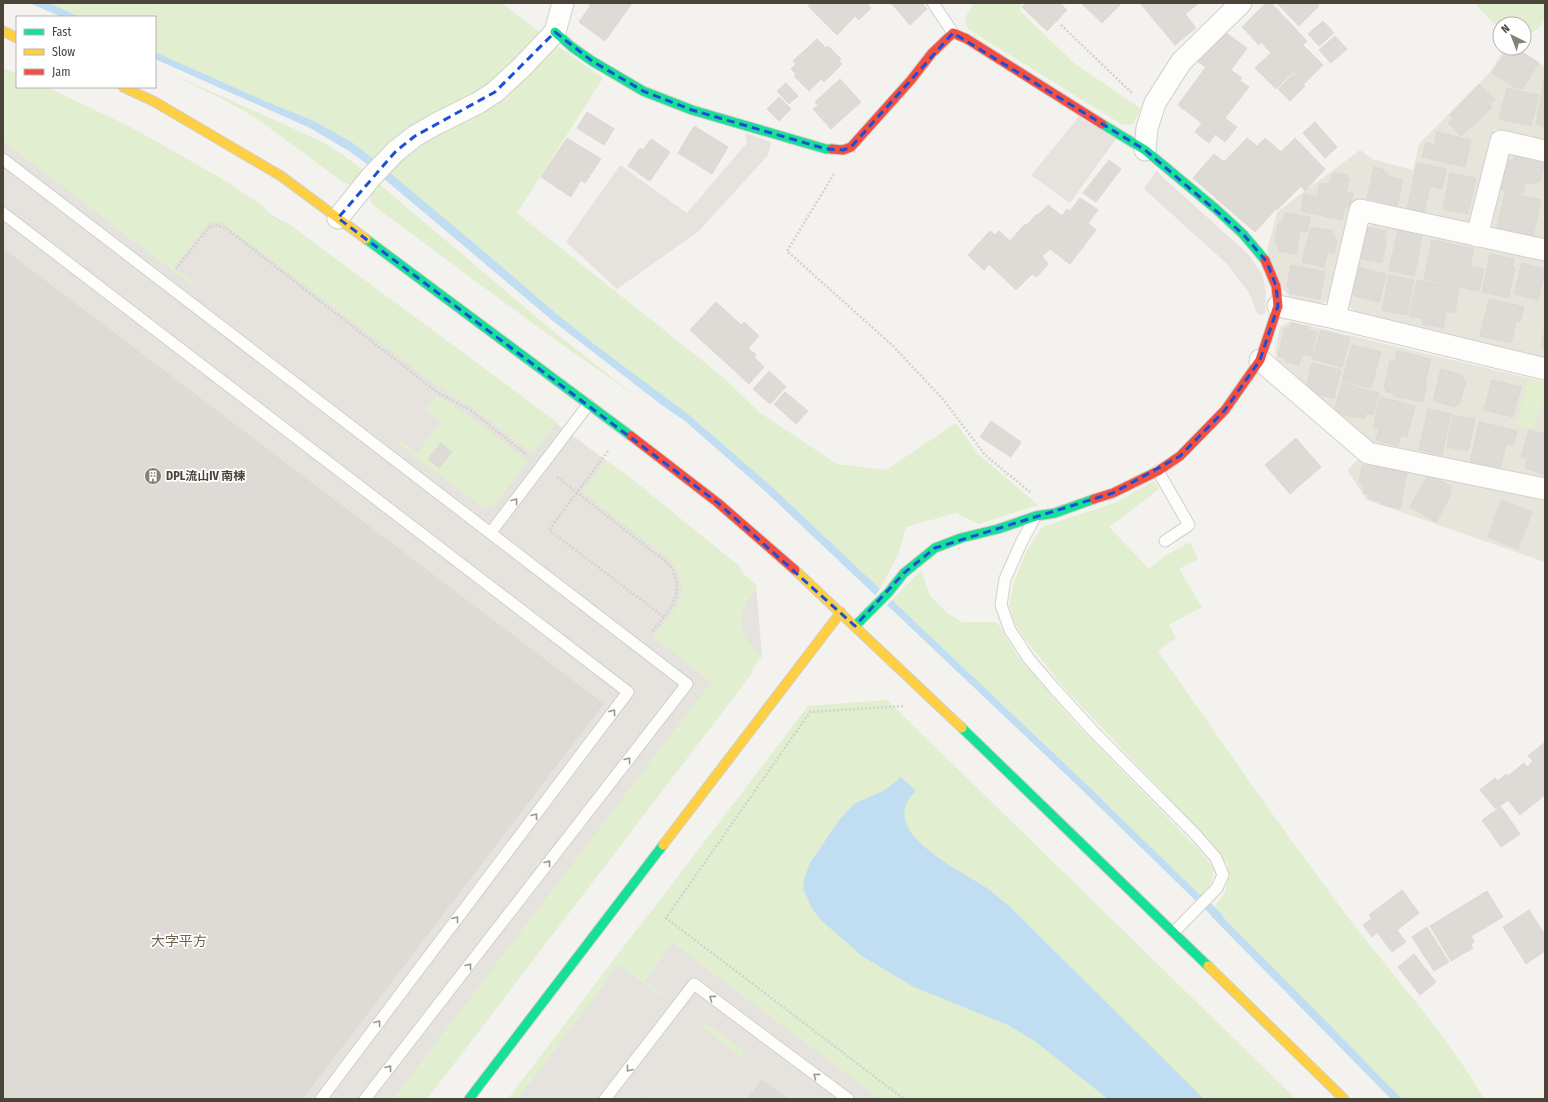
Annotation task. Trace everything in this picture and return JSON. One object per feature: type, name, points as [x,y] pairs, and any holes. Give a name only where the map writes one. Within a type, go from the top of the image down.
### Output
[{"type":"street","points":[[338,218],[376,172],[396,151],[415,136],[478,103],[495,92],[522,67],[555,32],[563,3]]},
{"type":"street","points":[[1145,150],[1146,128],[1155,103],[1181,62],[1241,3]]},
{"type":"street","points":[[3,31],[16,38]]},
{"type":"street","points":[[555,32],[592,62],[643,91],[692,110],[826,149],[843,150],[850,147],[911,80],[932,53],[953,33],[966,39],[1145,150],[1216,209],[1243,234],[1267,262],[1276,286],[1278,306],[1260,360],[1225,410],[1180,456],[1158,471],[1113,493],[1055,513],[1036,516],[998,529],[961,538],[935,548],[904,573],[888,593],[855,626]]},
{"type":"street","points":[[125,88],[155,102],[268,168],[608,418],[718,503],[780,556],[841,612],[1174,932],[1344,1099]]},
{"type":"street","points":[[1477,236],[1501,141],[1545,150]]},
{"type":"street","points":[[1335,318],[1360,210],[1545,250]]},
{"type":"street","points":[[1278,306],[1335,318],[1545,369]]},
{"type":"street","points":[[1260,360],[1368,453],[1545,490]]},
{"type":"street","points":[[469,1099],[841,612]]},
{"type":"lane","points":[[934,3],[953,33]]},
{"type":"lane","points":[[3,159],[491,532],[687,684],[365,1099]]},
{"type":"lane","points":[[3,213],[628,692],[321,1099]]},
{"type":"lane","points":[[491,532],[588,404]]},
{"type":"lane","points":[[1158,471],[1189,525],[1165,541]]},
{"type":"lane","points":[[1036,516],[1022,541],[1005,579],[1001,605],[1010,630],[1029,658],[1054,688],[1092,730],[1195,834],[1216,858],[1223,875],[1217,888],[1174,932]]},
{"type":"lane","points":[[606,1099],[694,984],[848,1099]]},
{"type":"path","points":[[1061,25],[1152,113]]},
{"type":"path","points":[[850,147],[787,251],[892,345],[942,398],[985,455],[1055,513]]},
{"type":"path","points":[[176,270],[209,227],[217,225],[227,229],[437,392],[470,410],[577,492],[670,565],[676,577],[677,591],[673,604],[649,635]]},
{"type":"path","points":[[608,451],[549,530],[664,617]]},
{"type":"path","points":[[903,706],[810,712],[666,918],[904,1099]]},
{"type":"highlighted area","points":[[555,32],[592,61],[643,91],[692,110],[826,149],[843,150],[851,147],[953,33],[1145,150],[1243,234],[1267,262],[1276,286],[1278,306],[1260,360],[1225,410],[1180,456],[1113,493],[935,548],[904,573],[855,626],[718,503],[338,218],[396,151],[415,136],[495,92]]},
{"type":"shaded area","points":[[1500,56],[1529,56],[1545,67],[1545,141],[1495,129],[1474,218],[1464,225],[1354,200],[1331,299],[1321,304],[1289,297],[1284,290],[1267,251],[1277,212],[1360,150],[1372,159],[1413,170],[1419,144],[1490,72]]},
{"type":"shaded area","points":[[3,68],[16,74],[16,88],[48,88],[128,126],[217,176],[265,207],[266,211],[283,222],[286,222],[639,485],[740,567],[741,572],[756,585],[762,656],[752,669],[752,673],[427,1099],[3,1099]]},
{"type":"shaded area","points":[[1079,117],[1116,139],[1070,203],[1031,175]]},
{"type":"shaded area","points":[[745,133],[771,142],[768,155],[699,231],[617,289],[566,242],[620,165],[687,213],[747,143]]},
{"type":"shaded area","points":[[1513,152],[1545,159],[1545,242],[1495,232],[1489,221],[1504,158]]},
{"type":"shaded area","points":[[1156,171],[1248,254],[1263,276],[1266,293],[1265,314],[1258,315],[1248,291],[1226,263],[1144,189]]},
{"type":"shaded area","points":[[1374,223],[1545,259],[1545,358],[1353,311],[1348,302],[1364,229]]},
{"type":"shaded area","points":[[230,237],[437,395],[425,410],[441,422],[417,453],[402,441],[399,444],[193,286],[195,283],[179,272],[204,241],[218,253]]},
{"type":"shaded area","points":[[1290,321],[1545,382],[1545,481],[1370,445],[1277,364],[1275,352],[1280,327]]},
{"type":"shaded area","points":[[574,446],[590,458],[531,534],[515,522]]},
{"type":"shaded area","points":[[1359,458],[1545,499],[1545,562],[1367,500],[1347,470]]},
{"type":"shaded area","points":[[543,531],[657,618],[646,633],[532,546]]},
{"type":"shaded area","points":[[648,915],[892,1099],[508,1099]]},
{"type":"shaded area","points":[[673,943],[691,956],[662,994],[645,981]]},
{"type":"shaded area","points":[[619,965],[660,996],[582,1099],[518,1099]]},
{"type":"shaded area","points":[[700,1026],[741,1057],[709,1099],[645,1099]]},
{"type":"green space","points":[[49,3],[502,3],[556,45],[603,78],[517,213],[724,378],[759,412],[837,464],[886,470],[956,423],[978,454],[1038,505],[979,524],[956,513],[906,527],[898,555],[880,589],[771,486],[688,414],[594,344],[558,315],[353,143],[314,121],[156,52],[156,16],[78,16]]},
{"type":"green space","points":[[975,3],[1022,3],[1020,11],[1074,63],[1141,109],[1133,124],[1123,125],[968,29],[966,25],[966,18],[968,12]]},
{"type":"green space","points":[[1476,3],[1545,3],[1545,18],[1539,28],[1532,33],[1532,16],[1492,16],[1492,22]]},
{"type":"green space","points":[[3,68],[16,74],[16,88],[48,88],[128,126],[217,176],[265,207],[274,218],[286,222],[557,422],[533,454],[470,406],[440,388],[223,223],[210,222],[174,267],[195,284],[193,286],[3,141]]},
{"type":"green space","points":[[168,72],[328,145],[365,172],[352,185],[344,183],[256,118],[230,103]]},
{"type":"green space","points":[[378,183],[553,331],[638,398],[539,328],[374,206],[370,201],[369,194]]},
{"type":"green space","points":[[1528,378],[1545,382],[1545,405],[1541,404],[1534,429],[1516,425]]},
{"type":"green space","points":[[437,395],[464,412],[528,461],[493,507],[483,508],[399,444],[401,441],[440,422],[425,410]]},
{"type":"green space","points":[[606,460],[740,567],[741,572],[756,585],[757,589],[745,606],[742,615],[742,624],[748,640],[762,656],[752,669],[752,673],[427,1099],[393,1099],[711,682],[653,637],[675,609],[682,591],[681,582],[677,571],[669,559],[582,492]]},
{"type":"green space","points":[[1154,481],[1159,489],[1109,527],[1149,569],[1166,555],[1190,542],[1198,559],[1179,569],[1202,607],[1169,625],[1176,638],[1158,651],[1349,919],[1430,1019],[1449,1045],[1484,1099],[1402,1099],[1214,908],[1225,893],[1228,878],[1227,864],[1206,837],[1065,689],[1024,638],[1013,620],[1009,604],[1014,582],[1026,552],[1042,527],[1117,502]]},
{"type":"green space","points":[[921,570],[930,596],[947,613],[962,622],[997,622],[1016,654],[1075,723],[1201,852],[1214,869],[1211,884],[1201,896],[1083,781],[892,600]]},
{"type":"green space","points":[[887,700],[1296,1099],[880,1099],[673,943],[645,981],[662,994],[660,996],[619,965],[518,1099],[508,1099],[808,706]]},
{"type":"green space","points":[[707,1024],[745,1051],[741,1057],[700,1026]]},
{"type":"water","points":[[29,3],[49,3],[78,16],[60,16]]},
{"type":"water","points":[[156,52],[314,121],[353,143],[376,161],[371,167],[349,151],[310,128],[156,59]]},
{"type":"water","points":[[389,172],[558,315],[594,344],[688,414],[771,486],[880,589],[875,595],[766,492],[685,421],[663,406],[553,321],[383,178]]},
{"type":"water","points":[[892,600],[1083,781],[1201,896],[1197,902],[1078,786],[887,605]]},
{"type":"water","points":[[901,777],[916,791],[906,806],[905,820],[912,834],[925,847],[941,859],[985,887],[1009,906],[1204,1099],[1108,1099],[1036,1042],[1008,1025],[914,987],[862,956],[823,922],[813,910],[803,889],[804,879],[810,863],[840,819],[854,804],[885,790]]},
{"type":"water","points":[[1214,908],[1402,1099],[1391,1099],[1210,915]]},
{"type":"building","points":[[587,3],[632,3],[605,41],[579,22],[591,5]]},
{"type":"building","points":[[812,3],[869,3],[868,4],[871,8],[859,20],[855,16],[837,35],[808,6]]},
{"type":"building","points":[[891,3],[922,3],[927,9],[910,25]]},
{"type":"building","points":[[1027,3],[1060,3],[1067,10],[1047,31],[1022,7]]},
{"type":"building","points":[[1081,3],[1122,3],[1102,23]]},
{"type":"building","points":[[1140,3],[1199,3],[1185,14],[1196,28],[1175,45]]},
{"type":"building","points":[[1266,3],[1271,3],[1307,41],[1303,45],[1323,65],[1304,84],[1293,72],[1276,89],[1255,68],[1271,53],[1261,42],[1259,45],[1242,27]]},
{"type":"building","points":[[1277,3],[1316,3],[1319,6],[1299,26]]},
{"type":"building","points":[[1323,21],[1334,33],[1319,46],[1308,34]]},
{"type":"building","points":[[1222,30],[1247,48],[1231,70],[1242,78],[1240,81],[1249,87],[1225,118],[1237,127],[1225,142],[1215,134],[1209,143],[1195,132],[1202,123],[1178,105],[1206,67],[1198,62]]},
{"type":"building","points":[[1335,36],[1347,49],[1331,63],[1319,50]]},
{"type":"building","points":[[817,39],[826,48],[828,46],[841,59],[839,61],[842,64],[824,82],[821,79],[809,91],[794,76],[796,74],[791,69],[796,64],[793,61]]},
{"type":"building","points":[[1504,56],[1528,56],[1539,63],[1522,89],[1516,88],[1492,73]]},
{"type":"building","points":[[1293,74],[1305,86],[1290,101],[1278,89]]},
{"type":"building","points":[[840,79],[861,102],[831,129],[813,109],[818,105],[815,102]]},
{"type":"building","points":[[1545,80],[1545,129],[1536,124]]},
{"type":"building","points":[[786,83],[798,96],[789,104],[777,91]]},
{"type":"building","points":[[1479,84],[1495,99],[1490,104],[1492,107],[1461,136],[1448,123],[1453,118],[1450,115]]},
{"type":"building","points":[[1507,88],[1539,95],[1531,126],[1499,119]]},
{"type":"building","points":[[779,97],[791,109],[779,121],[767,109]]},
{"type":"building","points":[[587,112],[614,129],[604,145],[577,128]]},
{"type":"building","points":[[1315,122],[1337,147],[1325,158],[1303,133]]},
{"type":"building","points":[[694,126],[728,147],[712,174],[678,153]]},
{"type":"building","points":[[1437,132],[1471,140],[1465,167],[1422,157],[1426,142],[1434,145]]},
{"type":"building","points":[[567,138],[601,159],[585,183],[581,180],[571,197],[541,177]]},
{"type":"building","points":[[1247,138],[1257,146],[1265,138],[1281,152],[1295,138],[1325,169],[1305,191],[1301,186],[1277,210],[1276,209],[1255,232],[1193,178],[1214,154],[1224,162]]},
{"type":"building","points":[[651,139],[670,152],[650,181],[628,166],[640,148],[643,150]]},
{"type":"building","points":[[1515,154],[1545,161],[1540,182],[1536,181],[1536,184],[1526,182],[1523,194],[1498,189],[1505,159],[1513,161]]},
{"type":"building","points":[[1109,160],[1121,169],[1096,202],[1083,193]]},
{"type":"building","points":[[1417,163],[1446,169],[1442,189],[1430,186],[1424,212],[1407,209]]},
{"type":"building","points":[[1374,167],[1384,170],[1383,172],[1388,173],[1387,176],[1403,180],[1397,206],[1367,198]]},
{"type":"building","points":[[1334,173],[1347,175],[1347,178],[1350,178],[1346,192],[1353,193],[1350,207],[1345,206],[1342,220],[1301,211],[1304,194],[1317,197],[1320,183],[1330,183],[1332,174],[1334,175]]},
{"type":"building","points":[[1450,173],[1476,178],[1468,214],[1443,209]]},
{"type":"building","points":[[1505,192],[1541,200],[1533,236],[1497,228]]},
{"type":"building","points":[[1080,198],[1098,210],[1088,223],[1096,230],[1070,264],[1050,249],[1042,256],[1048,264],[1037,277],[1032,274],[1016,290],[989,264],[984,270],[968,255],[990,231],[995,235],[999,231],[1010,241],[1025,224],[1026,226],[1048,205],[1062,216],[1067,209],[1070,211]]},
{"type":"building","points":[[1285,213],[1310,217],[1307,232],[1300,230],[1296,254],[1278,251],[1279,248],[1277,248],[1277,243],[1275,242],[1278,223],[1283,221]]},
{"type":"building","points":[[1311,227],[1333,231],[1332,235],[1335,236],[1335,239],[1337,240],[1334,254],[1328,252],[1324,267],[1302,262]]},
{"type":"building","points":[[1368,227],[1386,231],[1384,237],[1387,238],[1382,263],[1359,258],[1366,229],[1368,230]]},
{"type":"building","points":[[1398,230],[1422,236],[1414,276],[1389,270]]},
{"type":"building","points":[[1432,240],[1474,249],[1470,266],[1484,269],[1479,291],[1424,279]]},
{"type":"building","name":"DPL流山IV 南棟","points":[[3,249],[603,704],[302,1099],[3,1099]]},
{"type":"building","points":[[1490,254],[1514,259],[1512,267],[1515,267],[1508,298],[1482,292]]},
{"type":"building","points":[[1522,263],[1545,269],[1538,300],[1514,294]]},
{"type":"building","points":[[1291,265],[1325,272],[1320,299],[1289,293],[1290,288],[1287,287]]},
{"type":"building","points":[[1358,267],[1386,274],[1379,302],[1351,295]]},
{"type":"building","points":[[1389,275],[1414,280],[1407,315],[1382,310]]},
{"type":"building","points":[[1417,280],[1459,288],[1455,313],[1446,311],[1443,328],[1422,324],[1423,318],[1409,316]]},
{"type":"building","points":[[1489,299],[1524,307],[1520,322],[1516,321],[1511,343],[1480,336]]},
{"type":"building","points":[[716,302],[741,325],[744,322],[759,336],[748,348],[756,355],[754,357],[764,367],[749,384],[690,330]]},
{"type":"building","points":[[1291,323],[1309,327],[1308,330],[1317,332],[1311,356],[1302,354],[1299,365],[1286,362],[1286,360],[1284,360],[1285,358],[1278,356],[1285,328],[1289,329]]},
{"type":"building","points":[[1545,329],[1545,348],[1541,347]]},
{"type":"building","points":[[1321,330],[1350,338],[1342,367],[1312,359]]},
{"type":"building","points":[[1352,345],[1381,352],[1371,388],[1342,381]]},
{"type":"building","points":[[1397,351],[1431,359],[1425,382],[1427,383],[1423,402],[1393,396],[1393,393],[1386,392],[1386,389],[1384,388],[1390,361],[1395,362]]},
{"type":"building","points":[[1312,363],[1341,370],[1334,398],[1313,394],[1314,390],[1306,388]]},
{"type":"building","points":[[1441,369],[1463,375],[1462,379],[1466,381],[1459,405],[1456,404],[1455,407],[1433,401]]},
{"type":"building","points":[[769,371],[786,387],[770,404],[753,389]]},
{"type":"building","points":[[1492,380],[1521,387],[1513,417],[1484,410]]},
{"type":"building","points":[[1342,383],[1379,393],[1373,415],[1366,413],[1364,419],[1355,416],[1354,418],[1334,412]]},
{"type":"building","points":[[785,392],[808,411],[796,424],[774,404]]},
{"type":"building","points":[[1380,397],[1415,406],[1407,437],[1401,435],[1398,446],[1376,440],[1379,429],[1373,428]]},
{"type":"building","points":[[1428,409],[1451,414],[1442,455],[1419,450]]},
{"type":"building","points":[[1453,415],[1475,419],[1468,451],[1447,447]]},
{"type":"building","points":[[991,421],[1021,442],[1011,457],[980,437]]},
{"type":"building","points":[[1479,422],[1517,431],[1513,446],[1506,444],[1500,469],[1470,462]]},
{"type":"building","points":[[1529,430],[1545,434],[1545,475],[1525,468],[1527,458],[1521,457]]},
{"type":"building","points":[[1296,438],[1321,467],[1290,494],[1265,465]]},
{"type":"building","points":[[441,443],[452,452],[439,468],[428,459]]},
{"type":"building","points":[[1368,464],[1407,473],[1400,509],[1380,504],[1381,501],[1369,499],[1370,495],[1363,493],[1364,486],[1361,485],[1361,482],[1359,481],[1362,465],[1368,466]]},
{"type":"building","points":[[1429,474],[1452,487],[1449,494],[1451,495],[1436,522],[1410,507]]},
{"type":"building","points":[[1501,500],[1532,512],[1518,549],[1488,537]]},
{"type":"building","points":[[1545,742],[1545,795],[1520,815],[1508,800],[1496,809],[1480,790],[1495,778],[1498,781],[1506,774],[1508,776],[1524,763],[1527,767],[1533,761],[1528,756]]},
{"type":"building","points":[[1501,807],[1520,834],[1501,847],[1482,820]]},
{"type":"building","points":[[1402,890],[1419,913],[1397,930],[1406,942],[1392,952],[1377,932],[1372,937],[1363,925],[1372,919],[1369,915]]},
{"type":"building","points":[[1487,891],[1503,917],[1471,936],[1474,942],[1471,944],[1473,948],[1451,961],[1430,926]]},
{"type":"building","points":[[1529,910],[1545,935],[1545,951],[1526,964],[1503,927]]},
{"type":"building","points":[[1427,927],[1449,962],[1434,971],[1412,937]]},
{"type":"building","points":[[1414,954],[1436,982],[1420,995],[1398,967]]},
{"type":"building","points":[[762,1080],[788,1099],[748,1099]]},
{"type":"waterway","points":[[1200,899],[1219,917]]},
{"type":"traffic: fast","points":[[555,32],[572,47],[592,61],[643,91],[692,110],[826,149],[832,149]]},
{"type":"traffic: fast","points":[[1102,124],[1145,150],[1216,209],[1243,234],[1265,260]]},
{"type":"traffic: fast","points":[[366,239],[631,436]]},
{"type":"traffic: fast","points":[[855,626],[888,593],[904,573],[935,548],[961,538],[998,529],[1036,516],[1055,513],[1094,499]]},
{"type":"traffic: fast","points":[[962,728],[1208,966]]},
{"type":"traffic: fast","points":[[469,1099],[663,845]]},
{"type":"traffic: slow","points":[[3,31],[16,38]]},
{"type":"traffic: slow","points":[[125,88],[155,102],[281,176],[366,239]]},
{"type":"traffic: slow","points":[[795,570],[962,728]]},
{"type":"traffic: slow","points":[[663,845],[841,612]]},
{"type":"traffic: slow","points":[[1208,966],[1344,1099]]},
{"type":"traffic: jam","points":[[832,149],[843,150],[851,147],[911,80],[932,53],[953,33],[967,39],[1102,124]]},
{"type":"traffic: jam","points":[[1094,499],[1113,493],[1158,471],[1180,456],[1225,410],[1260,360],[1278,306],[1276,286],[1265,260]]},
{"type":"traffic: jam","points":[[631,436],[718,503],[795,570]]},
{"type":"place","name":"DPL流山IV 南棟","points":[[153,476]]},
{"type":"district","name":"大字平方","points":[[179,941]]}]
